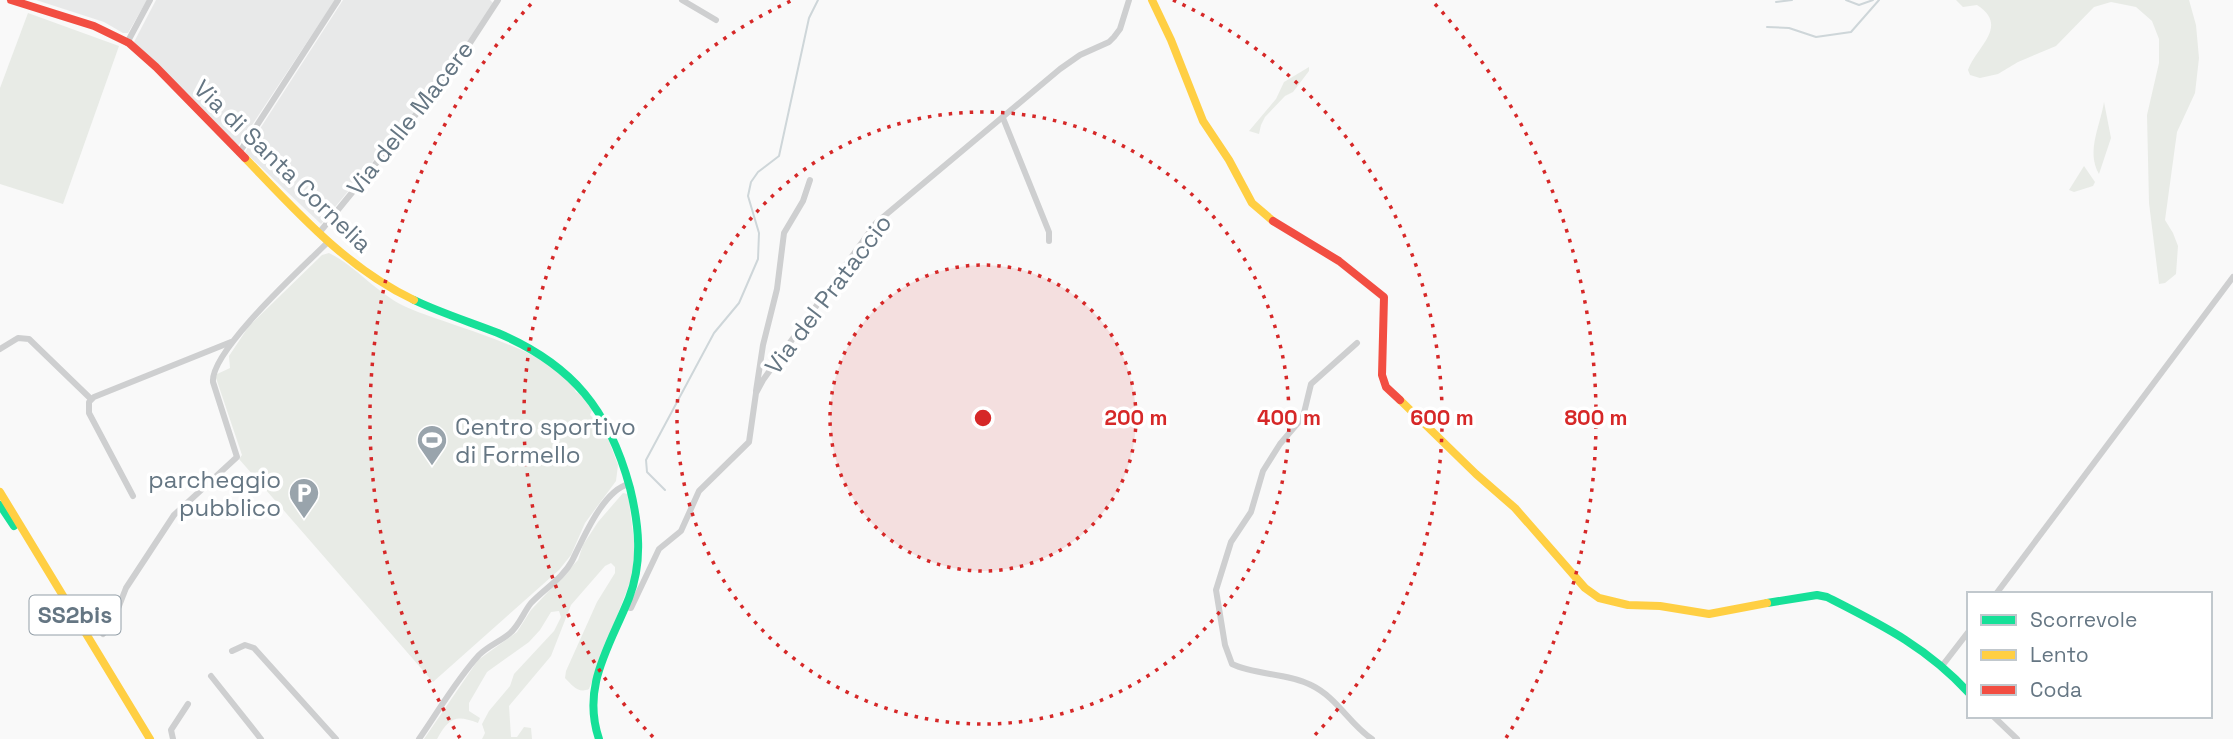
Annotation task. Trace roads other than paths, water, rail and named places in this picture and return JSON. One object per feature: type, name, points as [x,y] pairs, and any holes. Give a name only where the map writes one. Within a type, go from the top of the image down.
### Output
[{"type":"main road","name":"Via di Santa Cornelia","points":[[11,0],[104,30],[127,43],[328,242],[372,277],[406,298],[519,343],[559,367],[580,387],[599,411],[617,448],[639,526],[640,546],[636,576],[625,607]]},
{"type":"main road","points":[[1152,0],[1175,49],[1203,121],[1227,156],[1253,205],[1267,217],[1339,261],[1384,297],[1382,375],[1387,389],[1520,513],[1592,594],[1607,601],[1628,605],[1660,606],[1709,614],[1800,597],[1827,597],[1896,632],[1942,666],[1967,691]]},
{"type":"main road","name":"SS2bis","points":[[0,492],[150,739]]},
{"type":"main road","name":"SS2bis","points":[[0,505],[142,739]]},
{"type":"main road","points":[[599,739],[591,720],[592,698],[598,674],[625,607]]},
{"type":"street","points":[[127,43],[150,0]]},
{"type":"street","points":[[239,153],[338,0]]},
{"type":"street","name":"Via delle Macere","points":[[319,233],[453,69],[498,0]]},
{"type":"street","points":[[682,0],[716,20]]},
{"type":"street","name":"Via del Prataccio","points":[[625,607],[631,608],[634,604],[644,576],[659,549],[681,531],[699,491],[749,442],[756,393],[876,223],[1076,58],[1109,42],[1120,29],[1129,0]]},
{"type":"street","points":[[1003,118],[1049,232],[1049,241]]},
{"type":"street","points":[[756,393],[763,345],[777,289],[784,233],[803,201],[810,180]]},
{"type":"street","points":[[103,634],[111,626],[126,588],[174,515],[237,457],[213,381],[217,368],[233,341],[328,242]]},
{"type":"street","points":[[1997,592],[2233,277]]},
{"type":"street","points":[[0,349],[18,338],[29,339],[91,399]]},
{"type":"street","points":[[133,496],[89,413],[87,407],[91,399],[233,341]]},
{"type":"street","points":[[1357,343],[1311,384],[1300,422],[1280,444],[1261,475],[1252,509],[1231,542],[1216,590],[1225,645],[1232,664],[1311,685],[1337,703],[1359,730],[1372,739]]},
{"type":"street","points":[[419,739],[478,656],[515,628],[529,605],[571,563],[596,516],[617,491],[629,484]]},
{"type":"street","points":[[1942,666],[1967,634]]},
{"type":"street","points":[[232,652],[247,645],[254,648],[336,739]]},
{"type":"street","points":[[211,676],[261,739]]},
{"type":"street","points":[[173,739],[172,729],[188,704]]},
{"type":"street","points":[[1995,718],[2017,739]]},
{"type":"waterway","points":[[665,490],[647,472],[646,460],[714,333],[739,303],[758,259],[759,233],[748,196],[751,182],[758,172],[779,156],[809,18],[818,0]]},
{"type":"waterway","points":[[1776,2],[1792,0]]},
{"type":"waterway","points":[[1846,0],[1859,5],[1873,0]]},
{"type":"waterway","points":[[1767,27],[1789,28],[1816,37],[1851,32],[1879,0]]},
{"type":"place","name":"Centro sportivo di Formello","points":[[432,467]]},
{"type":"place","name":"parcheggio pubblico","points":[[304,520]]}]
